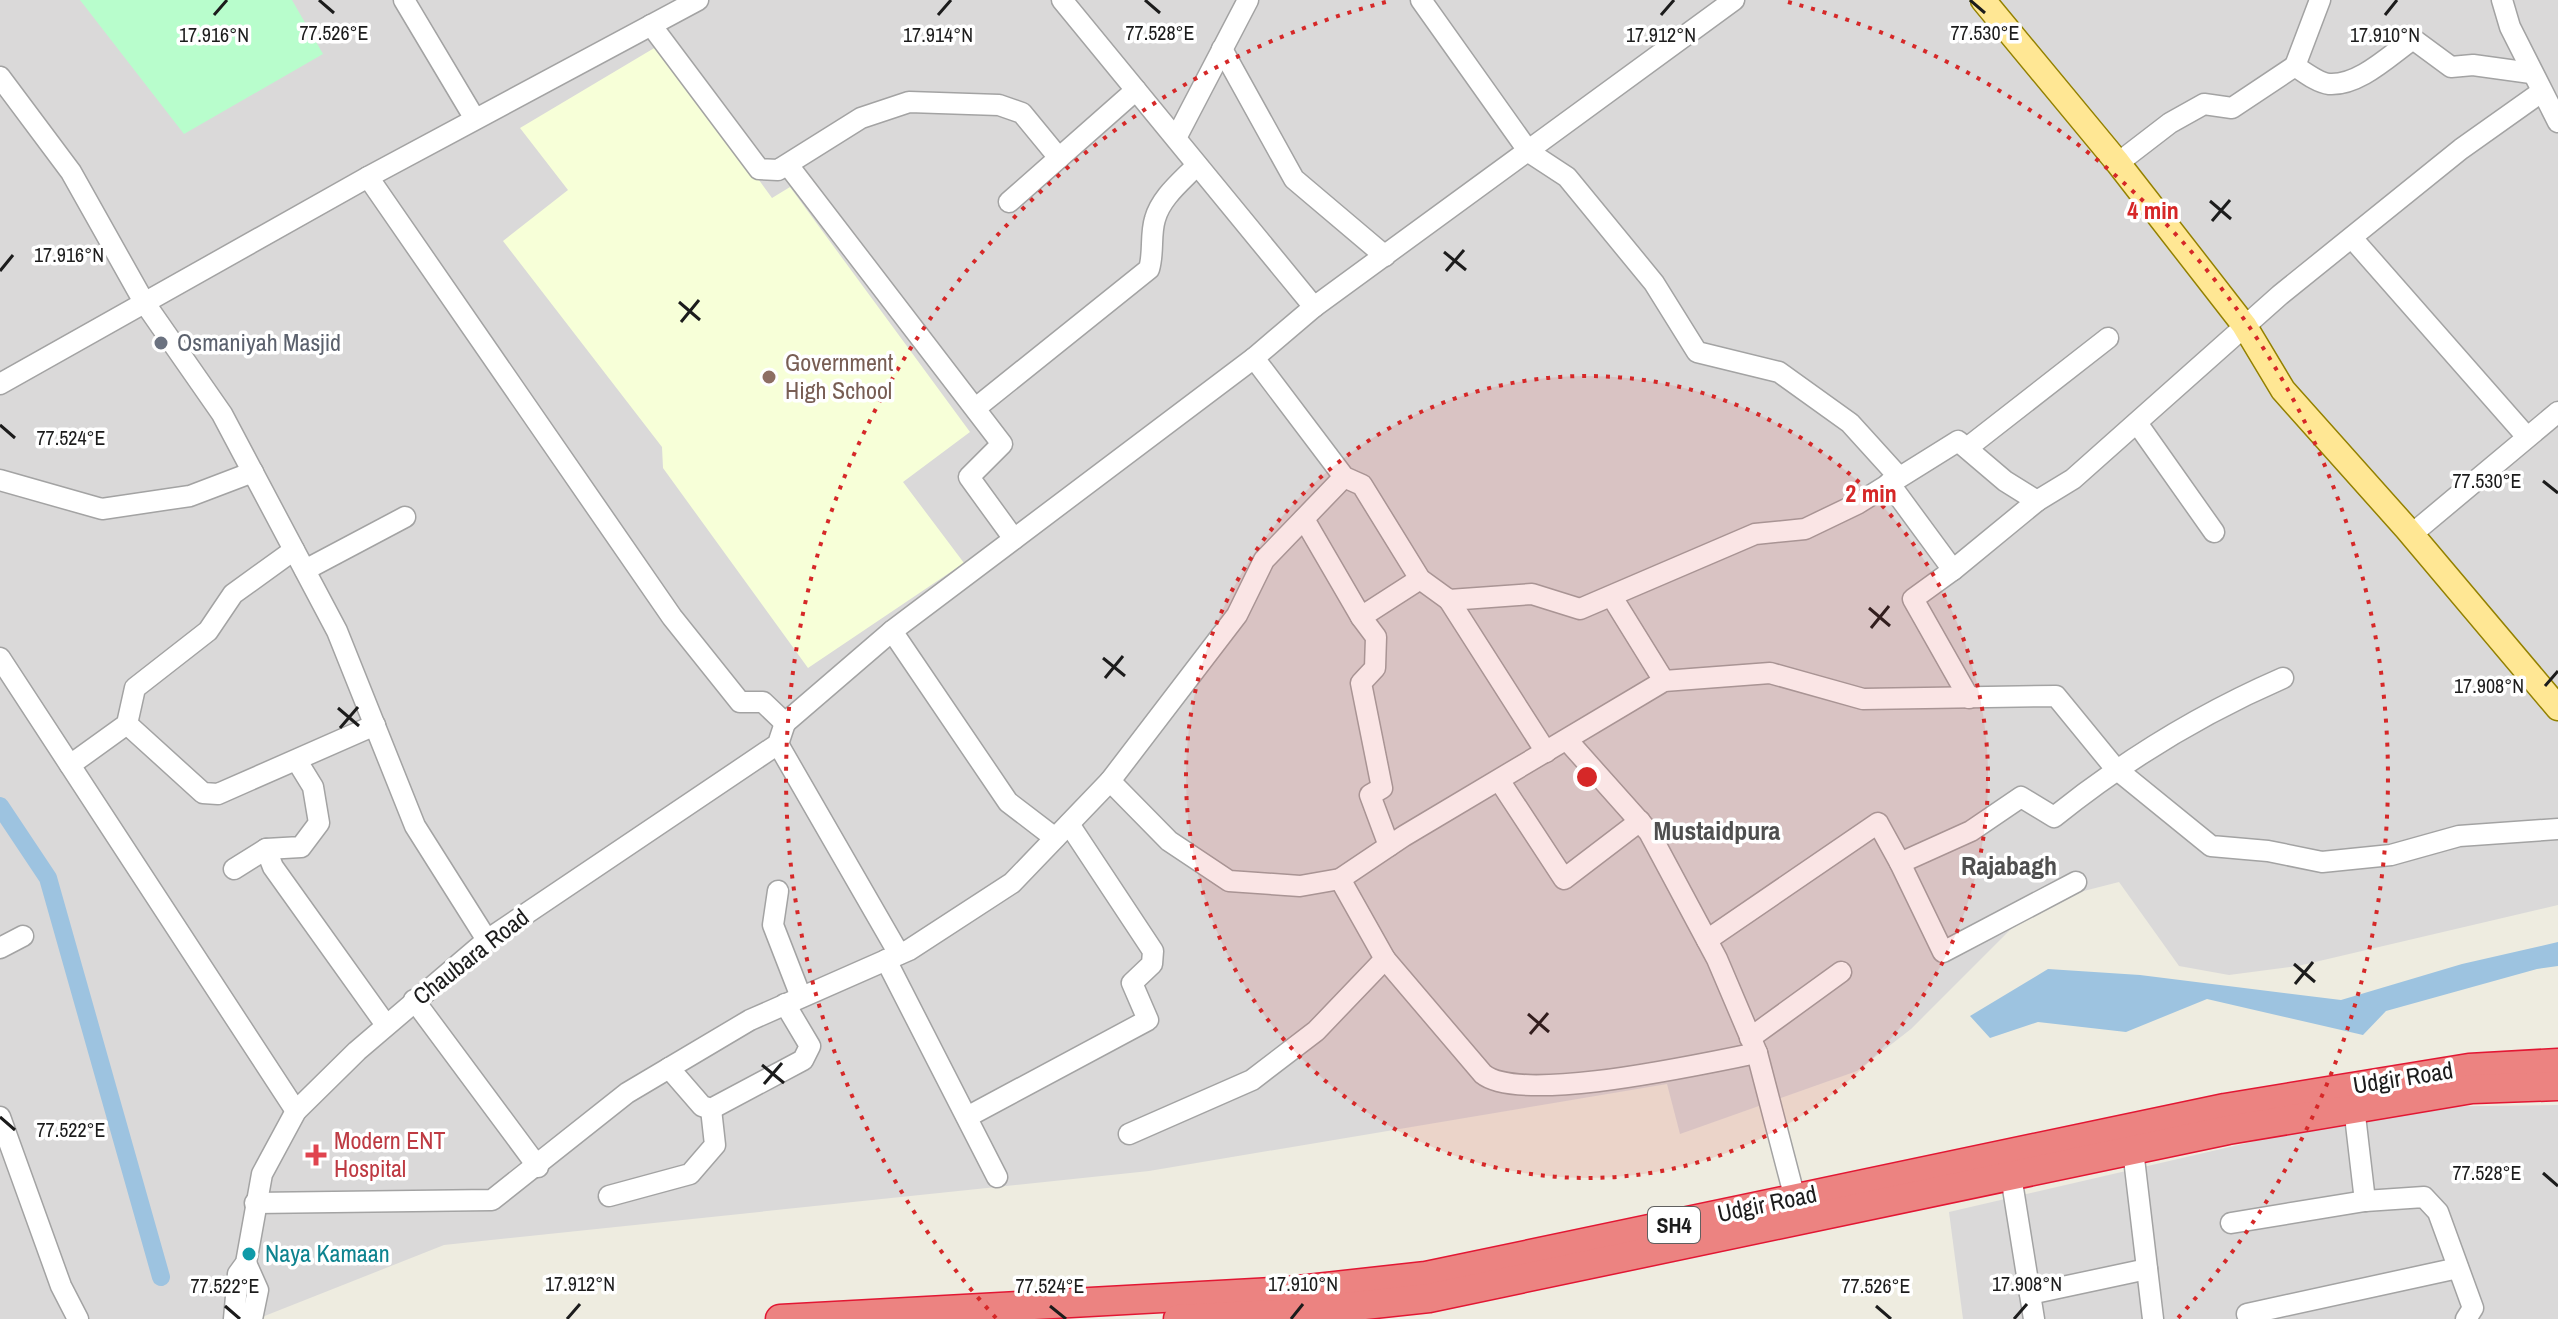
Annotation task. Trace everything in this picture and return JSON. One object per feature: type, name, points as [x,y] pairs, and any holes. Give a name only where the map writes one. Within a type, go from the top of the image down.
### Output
[{"type":"highway","name":"Udgir Road","points":[[1178,1319],[1292,1313],[1429,1298],[1798,1209],[2356,1084],[2469,1068],[2558,1063]]},
{"type":"highway","name":"Udgir Road","points":[[780,1319],[1289,1291],[1426,1276],[1798,1209],[2011,1176],[2354,1107],[2472,1089],[2558,1086]]},
{"type":"main road","points":[[1983,0],[2118,163],[2244,325],[2283,390],[2412,534],[2558,708]]},
{"type":"street","points":[[404,0],[475,119]]},
{"type":"street","points":[[0,384],[368,177],[651,25],[671,6],[698,0]]},
{"type":"street","points":[[1062,0],[1314,307]]},
{"type":"street","points":[[1176,138],[1248,0]]},
{"type":"street","points":[[1421,0],[1529,152],[1567,177],[1654,283],[1697,352],[1779,372],[1850,423],[1894,480],[1953,570]]},
{"type":"street","points":[[997,1177],[893,957],[778,744],[785,723],[892,631],[1254,358],[1314,307],[1734,0]]},
{"type":"street","points":[[2118,163],[2170,123],[2204,104],[2232,108],[2295,66],[2320,0]]},
{"type":"street","points":[[2502,0],[2510,27],[2540,93],[2558,122]]},
{"type":"street","points":[[651,25],[759,169],[778,170],[861,118],[909,102],[999,105],[1022,113],[1059,158]]},
{"type":"street","points":[[2295,66],[2326,84],[2346,82],[2413,39],[2451,67],[2473,65],[2531,73]]},
{"type":"street","points":[[1222,49],[1294,179],[1385,256]]},
{"type":"street","points":[[0,77],[71,172],[144,302],[222,414],[337,631],[415,826],[487,940]]},
{"type":"street","points":[[1009,202],[1136,90]]},
{"type":"street","points":[[1969,698],[1913,599],[2037,501],[2073,479],[2244,325],[2461,149],[2540,93]]},
{"type":"street","points":[[788,165],[977,407],[1002,444],[969,477],[1014,539]]},
{"type":"street","points":[[977,407],[1149,269],[1154,252],[1154,220],[1168,195],[1197,165]]},
{"type":"street","points":[[368,177],[672,617],[740,702],[763,702],[785,723]]},
{"type":"street","points":[[2352,238],[2527,437]]},
{"type":"street","points":[[1967,448],[2108,338]]},
{"type":"street","points":[[1254,358],[1344,477],[1362,485],[1420,579],[1449,600],[1546,752]]},
{"type":"street","points":[[2412,534],[2527,437],[2555,420]]},
{"type":"street","points":[[2137,423],[2214,532]]},
{"type":"street","points":[[1449,600],[1532,594],[1580,609],[1755,534],[1805,529],[1857,504],[1958,441],[2005,481],[2037,501]]},
{"type":"street","points":[[0,480],[102,509],[190,496],[253,472]]},
{"type":"street","points":[[255,1203],[492,1200],[538,1167],[627,1093],[750,1020],[893,957],[1012,883],[1110,781],[1237,615],[1264,560],[1344,477]]},
{"type":"street","points":[[305,570],[405,517]]},
{"type":"street","points":[[1304,519],[1376,637],[1375,668],[1361,683],[1382,788],[1370,795],[1389,846]]},
{"type":"street","points":[[70,765],[127,724],[135,688],[208,631],[233,594],[294,550]]},
{"type":"street","points":[[1361,617],[1420,579]]},
{"type":"street","points":[[1612,597],[1664,681]]},
{"type":"street","points":[[892,631],[1008,802],[1062,831],[1153,951],[1152,964],[1132,983],[1148,1020],[967,1117]]},
{"type":"street","points":[[0,658],[296,1111]]},
{"type":"street","points":[[1110,781],[1169,841],[1229,881],[1300,886],[1340,879],[1389,846],[1664,681],[1770,673],[1863,699],[2056,696],[2115,768],[2211,846],[2268,851],[2322,862],[2391,855],[2459,836],[2558,829]]},
{"type":"street","points":[[1900,863],[1971,831],[2021,797],[2054,817],[2115,768],[2221,705],[2283,678]]},
{"type":"street","points":[[127,724],[203,793],[218,794],[375,725]]},
{"type":"street","points":[[1567,740],[1649,832],[1707,940],[1753,1046],[1798,1209]]},
{"type":"street","name":"Chaubara Road","points":[[234,1319],[238,1274],[246,1263],[262,1174],[296,1111],[386,1025],[487,940],[778,744]]},
{"type":"street","points":[[234,869],[266,849],[301,847],[319,823],[313,787],[297,761]]},
{"type":"street","points":[[1499,780],[1564,879],[1640,821]]},
{"type":"street","points":[[1707,940],[1878,823],[1943,952],[2076,882]]},
{"type":"street","points":[[266,849],[273,867],[386,1025]]},
{"type":"street","points":[[1340,879],[1385,959],[1483,1074],[1498,1083],[1598,1083],[1753,1046],[1841,972]]},
{"type":"street","points":[[669,1068],[702,1106],[711,1109],[803,1060],[808,1053],[810,1046],[793,1001],[773,925],[778,891]]},
{"type":"street","points":[[0,948],[23,936]]},
{"type":"street","points":[[1129,1134],[1252,1080],[1316,1031],[1385,959]]},
{"type":"street","points":[[414,1000],[538,1167]]},
{"type":"street","points":[[2354,1107],[2365,1201]]},
{"type":"street","points":[[609,1196],[690,1174],[715,1145],[711,1109]]},
{"type":"street","points":[[1,1122],[61,1286],[78,1319]]},
{"type":"street","points":[[2133,1150],[2153,1319]]},
{"type":"street","points":[[2011,1176],[2034,1319]]},
{"type":"street","points":[[2231,1223],[2365,1201],[2424,1197],[2438,1212],[2473,1308],[2466,1319]]},
{"type":"street","name":"Chaubara Road","points":[[246,1263],[258,1290],[252,1319]]},
{"type":"street","points":[[2247,1314],[2458,1268]]},
{"type":"street","points":[[2030,1294],[2147,1269]]},
{"type":"shaded area","points":[[0,0],[2558,0],[2558,905],[2298,966],[2229,975],[2179,966],[2119,882],[2037,903],[1911,1029],[1857,1071],[1680,1134],[1667,1084],[1149,1171],[444,1245],[257,1319],[0,1319]]},
{"type":"shaded area","name":"Government High School","points":[[661,44],[772,198],[790,187],[970,432],[903,482],[964,563],[808,668],[663,468],[662,447],[503,241],[568,190],[520,128]]},
{"type":"shaded area","points":[[2558,1105],[2558,1319],[1963,1319],[1949,1212],[2403,1107]]},
{"type":"green space","points":[[80,0],[292,0],[323,54],[184,134]]},
{"type":"water","points":[[2558,942],[2558,966],[2537,969],[2386,1011],[2363,1035],[2207,999],[2126,1032],[2038,1022],[1990,1038],[1970,1016],[2048,969],[2140,975],[2341,1000],[2462,964]]},
{"type":"waterway","points":[[0,806],[48,878],[161,1277]]},
{"type":"place","name":"Osmaniyah Masjid","points":[[161,343]]},
{"type":"place","name":"Government High School","points":[[769,377]]},
{"type":"place","name":"Modern ENT Hospital","points":[[316,1155]]},
{"type":"place","name":"Naya Kamaan","points":[[249,1254]]},
{"type":"district","name":"Mustaidpura","points":[[1717,831]]},
{"type":"district","name":"Rajabagh","points":[[2009,866]]}]
